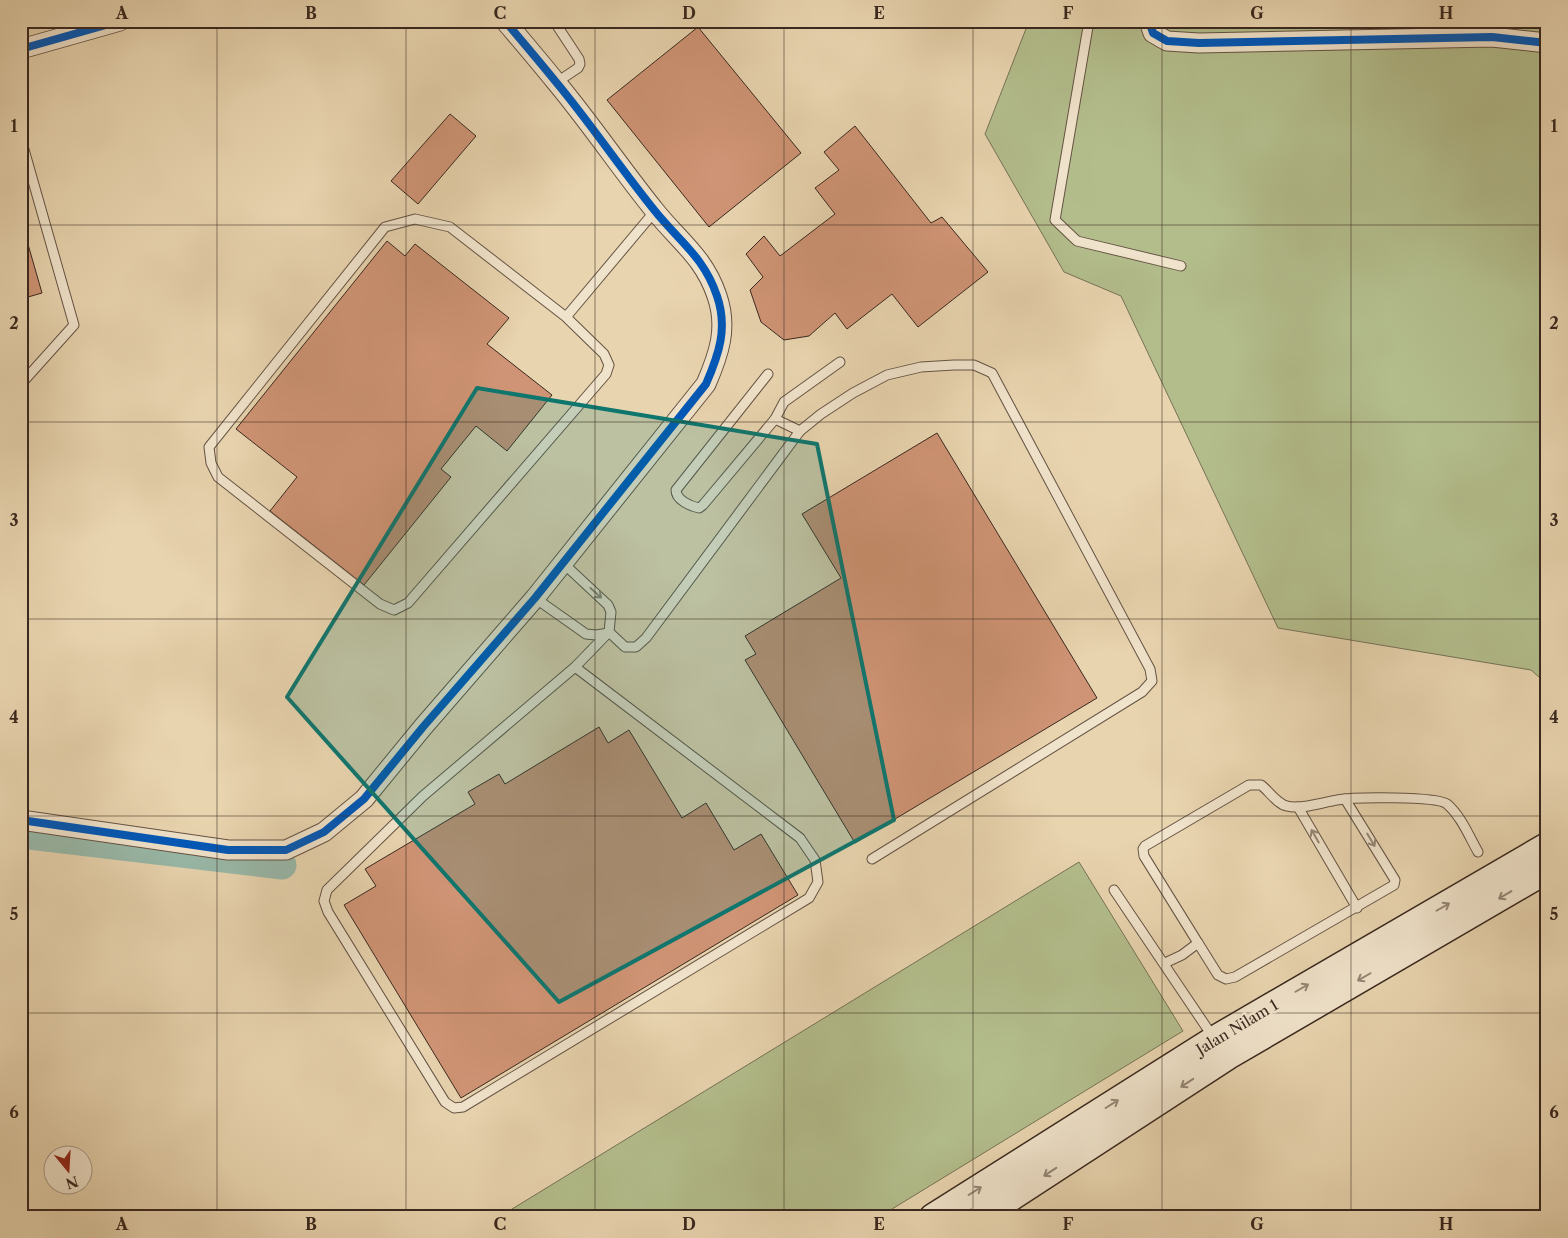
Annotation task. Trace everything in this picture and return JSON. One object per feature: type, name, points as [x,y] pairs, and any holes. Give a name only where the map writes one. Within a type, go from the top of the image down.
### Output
[{"type":"main road","name":"Jalan Nilam 1","points":[[933,1217],[1221,1048],[1547,846]]},
{"type":"main road","name":"Jalan Nilam 1","points":[[981,1217],[1221,1048],[1547,870]]},
{"type":"street","points":[[21,820],[228,850],[286,850],[324,832],[364,799],[423,727],[535,598],[706,384],[719,354],[722,325],[718,297],[707,273],[689,247],[655,212],[557,82],[505,21]]},
{"type":"street","points":[[1148,21],[1153,33],[1167,41],[1492,37],[1547,43]]},
{"type":"street","points":[[21,49],[111,23]]},
{"type":"lane","points":[[554,21],[579,58],[580,64],[578,68],[557,82]]},
{"type":"lane","points":[[1089,21],[1055,220],[1077,241],[1181,266]]},
{"type":"lane","points":[[21,140],[74,325],[21,384]]},
{"type":"lane","points":[[566,317],[655,212]]},
{"type":"lane","points":[[415,219],[450,227],[566,317],[604,354],[608,365],[606,374],[408,603],[394,610],[380,604],[218,477],[211,462],[209,447],[385,227],[415,219]]},
{"type":"lane","points":[[768,374],[676,490],[678,498],[694,507],[699,508],[703,505],[775,419],[784,402],[840,362]]},
{"type":"lane","points":[[609,632],[625,647],[636,647],[646,638],[800,431],[821,414],[845,398],[887,375],[921,367],[954,365],[974,365],[992,373],[1150,669],[1152,681],[1142,692],[872,859]]},
{"type":"lane","points":[[775,419],[800,431]]},
{"type":"lane","points":[[563,563],[608,605],[611,612],[609,632],[574,667],[423,796],[327,890],[324,901],[328,912],[445,1102],[454,1108],[463,1106],[810,898],[818,882],[815,860],[800,838],[574,667]]},
{"type":"lane","points":[[535,598],[586,634],[596,635],[609,632]]},
{"type":"lane","points":[[1345,799],[1395,880],[1394,885],[1235,977],[1226,978],[1218,975],[1144,856],[1143,849],[1145,846],[1249,786],[1261,785],[1280,803],[1298,807],[1345,799],[1430,799],[1446,802],[1457,815],[1478,852]]},
{"type":"lane","points":[[1298,807],[1357,908]]},
{"type":"lane","points":[[1114,890],[1221,1048]]},
{"type":"lane","points":[[1165,963],[1182,955],[1198,943]]},
{"type":"highlighted area","points":[[477,388],[817,444],[894,820],[559,1002],[287,697]]},
{"type":"green space","points":[[1029,21],[1547,21],[1547,684],[1531,670],[1278,628],[1121,296],[1064,272],[985,134]]},
{"type":"green space","points":[[1079,862],[1183,1031],[879,1217],[499,1217]]},
{"type":"building","points":[[698,27],[801,153],[709,227],[607,100]]},
{"type":"building","points":[[450,114],[476,136],[418,204],[391,181]]},
{"type":"building","points":[[855,126],[931,223],[942,217],[988,272],[918,327],[892,294],[847,329],[835,313],[809,336],[784,340],[761,322],[750,290],[763,277],[746,254],[764,236],[780,256],[835,214],[815,188],[839,170],[824,152]]},
{"type":"building","points":[[21,220],[42,293],[21,299]]},
{"type":"building","points":[[387,241],[405,256],[415,244],[509,318],[487,344],[552,395],[507,451],[476,426],[441,469],[451,477],[364,585],[270,511],[297,477],[236,429]]},
{"type":"building","points":[[21,324],[28,348],[21,350]]},
{"type":"building","points":[[937,433],[1097,698],[855,843],[745,660],[756,654],[745,636],[841,578],[802,514]]},
{"type":"building","points":[[599,727],[608,743],[629,730],[682,818],[706,803],[734,850],[761,834],[798,895],[461,1098],[344,905],[376,886],[365,869],[475,804],[468,792],[499,774],[505,784]]},
{"type":"waterway","points":[[21,834],[282,865]]},
{"type":"cycle path","points":[[21,49],[120,21]]},
{"type":"cycle path","points":[[21,820],[228,850],[286,850],[324,832],[364,799],[423,727],[535,598],[706,384],[715,362],[722,330],[720,308],[712,282],[698,260],[655,211],[569,98],[505,21]]},
{"type":"cycle path","points":[[1149,21],[1153,33],[1167,41],[1199,43],[1492,37],[1547,43]]}]
